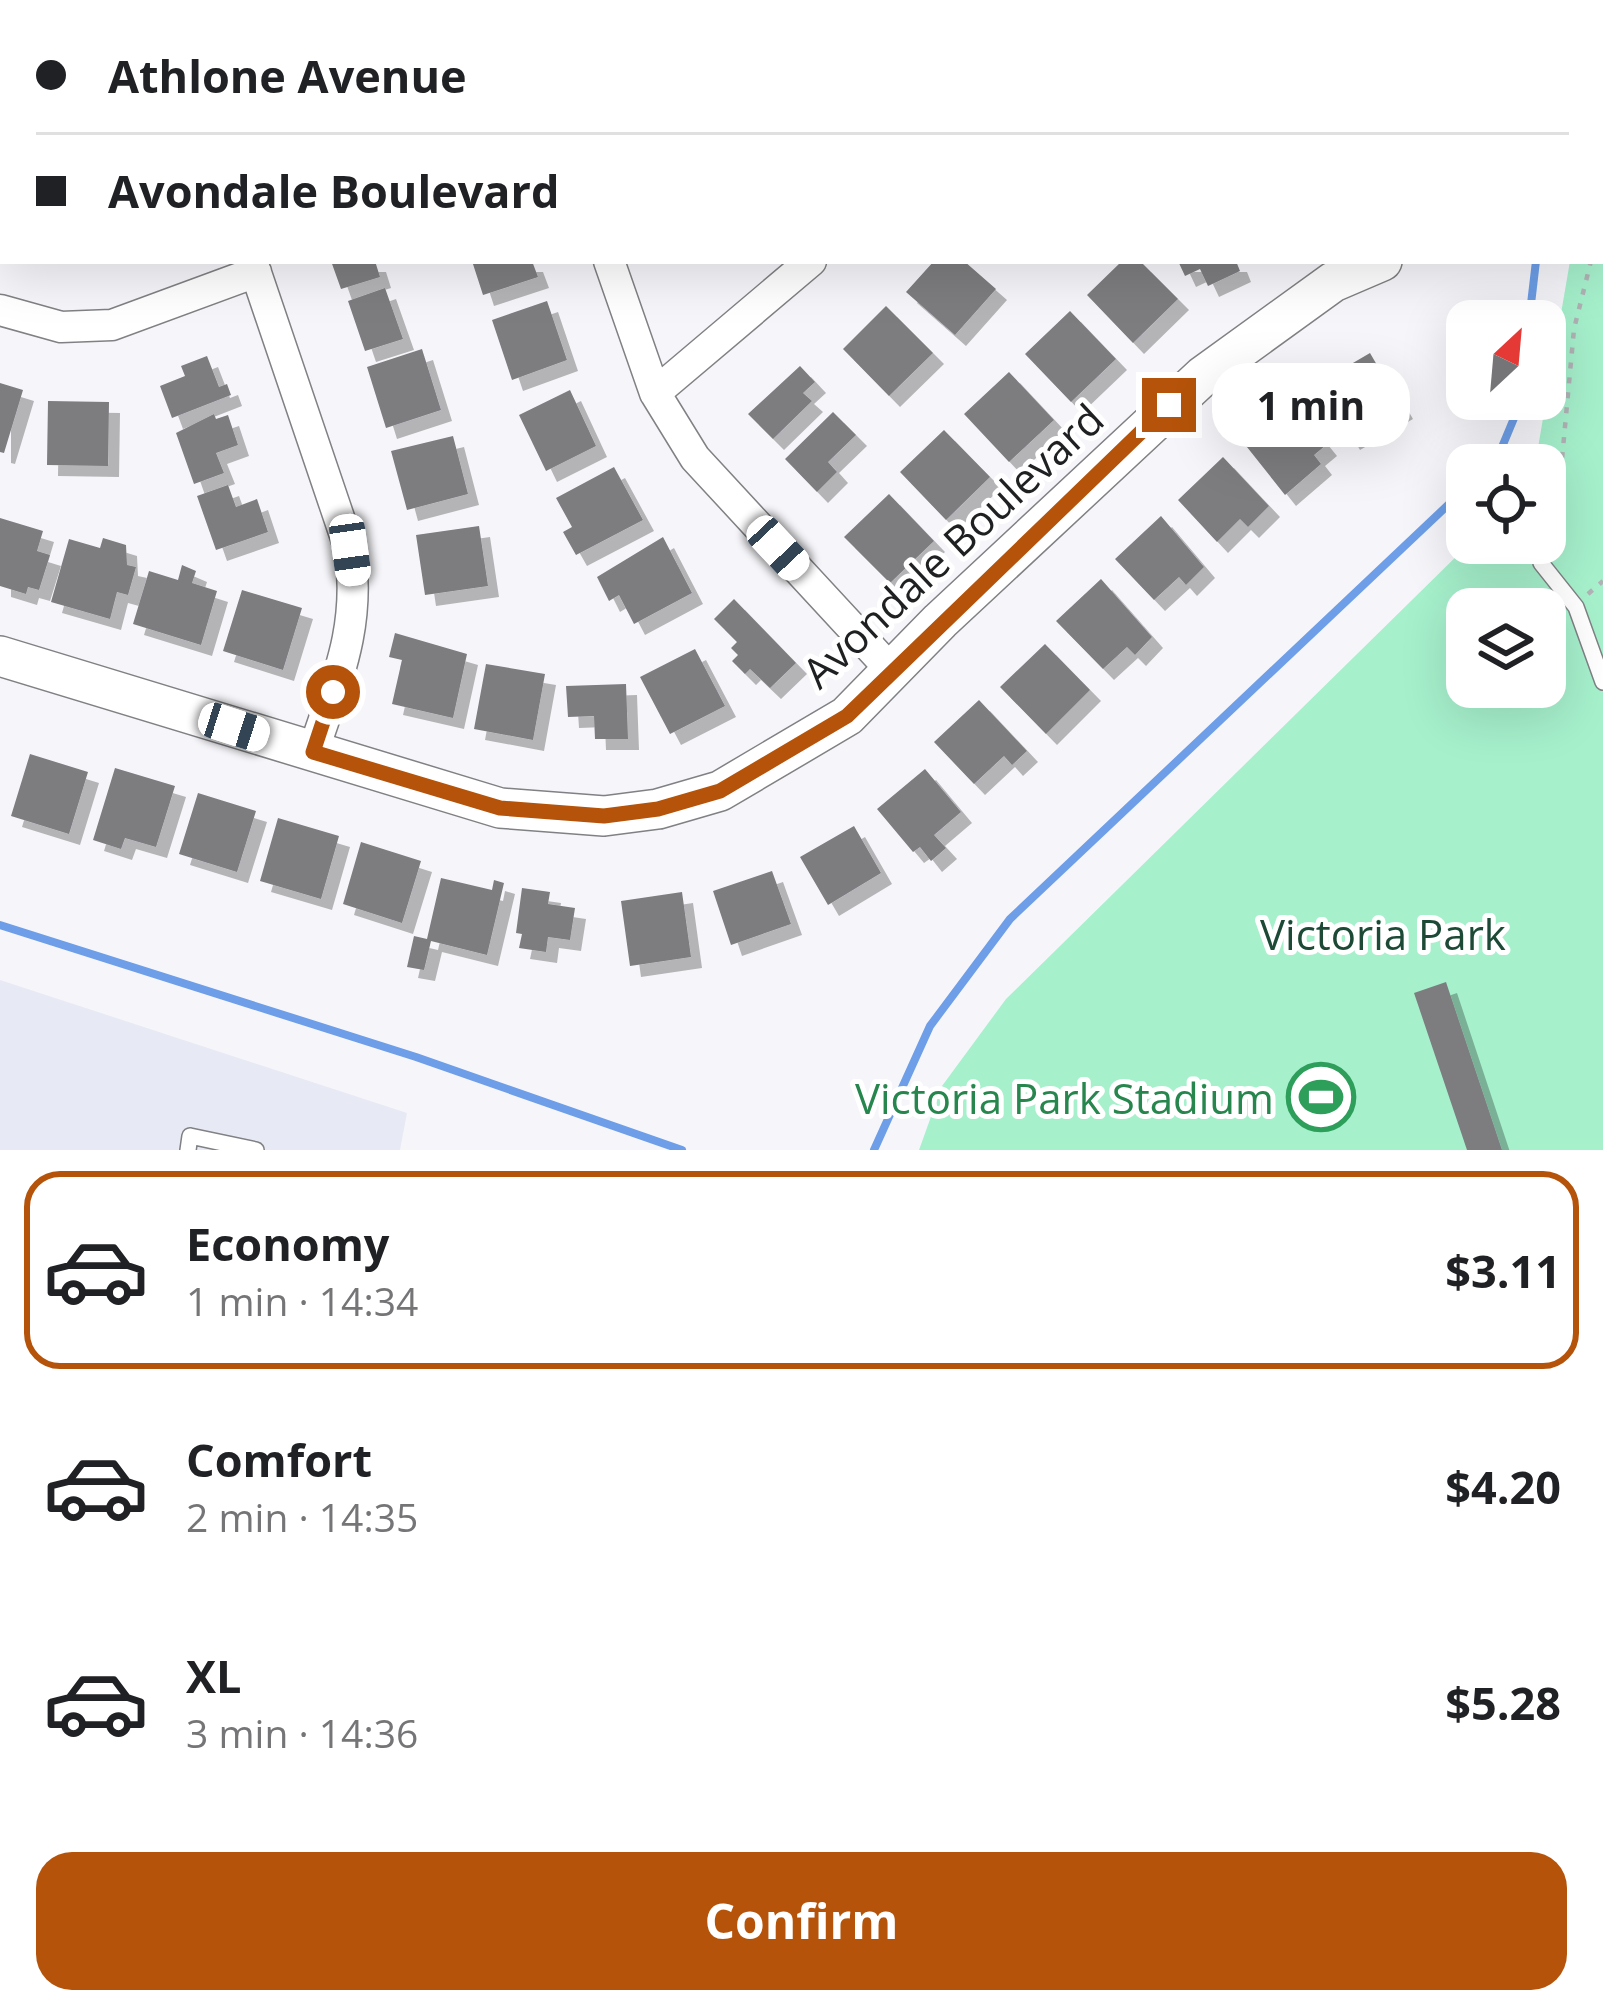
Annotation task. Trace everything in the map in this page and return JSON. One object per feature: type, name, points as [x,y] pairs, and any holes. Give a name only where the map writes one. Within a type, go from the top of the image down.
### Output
[{"type":"street","points":[[610,264],[655,393],[694,458],[892,671]]},
{"type":"street","points":[[655,393],[807,264]]},
{"type":"street","name":"Avondale Boulevard","points":[[0,656],[500,808],[604,816],[658,809],[720,791],[847,716],[1169,405],[1328,271],[1366,264]]},
{"type":"street","points":[[0,310],[61,327],[112,326],[254,267],[350,550],[357,599],[351,636],[313,752]]},
{"type":"lane","points":[[1543,564],[1576,607],[1603,682]]},
{"type":"lane","points":[[188,1150],[190,1136],[256,1150]]},
{"type":"path","points":[[1563,444],[1574,329],[1590,264]]},
{"type":"shaded area","points":[[0,980],[407,1113],[400,1150],[0,1150]]},
{"type":"green space","name":"Victoria Park","points":[[1569,264],[1603,264],[1603,1150],[919,1150],[942,1086],[1006,999],[1449,564],[1566,564],[1566,444],[1539,444],[1543,420],[1566,420],[1563,300]]},
{"type":"building","points":[[332,264],[376,264],[380,277],[341,289]]},
{"type":"building","points":[[473,264],[533,264],[538,277],[483,295]]},
{"type":"building","points":[[931,264],[967,264],[996,289],[955,335],[906,292]]},
{"type":"building","points":[[1119,264],[1143,264],[1178,299],[1133,343],[1087,295]]},
{"type":"building","points":[[1179,264],[1237,264],[1240,271],[1208,286],[1200,269],[1185,276]]},
{"type":"building","points":[[385,288],[403,339],[365,351],[348,301]]},
{"type":"building","points":[[547,301],[567,360],[512,380],[492,320]]},
{"type":"building","points":[[886,306],[933,353],[889,396],[843,349]]},
{"type":"building","points":[[1070,311],[1116,359],[1071,402],[1025,354]]},
{"type":"building","points":[[422,349],[441,410],[386,428],[367,367]]},
{"type":"building","points":[[1370,353],[1402,408],[1349,439],[1317,384]]},
{"type":"building","points":[[207,356],[219,387],[227,384],[231,395],[172,418],[160,386],[185,376],[181,366]]},
{"type":"building","points":[[800,366],[815,382],[803,393],[812,401],[773,439],[748,414]]},
{"type":"building","points":[[1009,372],[1054,420],[1009,462],[964,414]]},
{"type":"building","points":[[0,383],[23,390],[4,453],[0,452]]},
{"type":"building","points":[[570,390],[596,446],[546,471],[519,415]]},
{"type":"building","points":[[48,401],[109,402],[108,466],[47,465]]},
{"type":"building","points":[[1292,403],[1326,445],[1314,455],[1321,464],[1285,495],[1243,442]]},
{"type":"building","points":[[833,412],[856,435],[828,462],[837,472],[817,492],[785,459]]},
{"type":"building","points":[[214,414],[216,419],[228,415],[238,445],[216,453],[224,473],[194,484],[176,433]]},
{"type":"building","points":[[944,430],[990,477],[946,520],[900,472]]},
{"type":"building","points":[[453,436],[468,494],[407,510],[391,451]]},
{"type":"building","points":[[1223,457],[1269,506],[1248,527],[1240,519],[1217,542],[1178,500]]},
{"type":"building","points":[[614,467],[643,520],[576,555],[563,532],[572,527],[556,498]]},
{"type":"building","points":[[228,485],[236,507],[257,499],[268,532],[216,550],[197,496]]},
{"type":"building","points":[[889,494],[934,541],[890,583],[844,537]]},
{"type":"building","points":[[1161,516],[1204,567],[1186,585],[1179,577],[1154,600],[1115,559]]},
{"type":"building","points":[[0,518],[43,531],[37,551],[50,555],[39,590],[28,587],[26,594],[0,586]]},
{"type":"building","points":[[479,526],[488,586],[425,595],[416,535]]},
{"type":"building","points":[[663,537],[692,593],[634,624],[619,595],[609,601],[597,577]]},
{"type":"building","points":[[103,538],[126,545],[127,565],[136,567],[128,595],[117,592],[110,619],[51,602],[69,539],[100,548]]},
{"type":"building","points":[[182,565],[196,571],[192,583],[217,591],[201,645],[133,624],[149,571],[178,580]]},
{"type":"building","points":[[1101,579],[1152,637],[1135,655],[1127,647],[1103,669],[1056,621]]},
{"type":"building","points":[[242,590],[302,608],[283,670],[223,651]]},
{"type":"building","points":[[734,599],[796,663],[770,688],[750,669],[745,674],[732,661],[738,655],[731,648],[737,642],[714,619]]},
{"type":"building","points":[[395,633],[467,654],[453,718],[392,704],[402,660],[389,657]]},
{"type":"building","points":[[1045,644],[1090,690],[1046,734],[1000,687]]},
{"type":"building","points":[[695,649],[725,706],[670,734],[640,677]]},
{"type":"building","points":[[486,664],[545,674],[533,740],[474,729]]},
{"type":"building","points":[[626,684],[628,739],[595,739],[594,716],[568,717],[566,686]]},
{"type":"building","points":[[979,700],[1027,751],[1012,765],[1004,756],[974,784],[934,742]]},
{"type":"building","points":[[30,754],[88,772],[69,834],[11,816]]},
{"type":"building","points":[[115,768],[175,786],[156,847],[125,838],[121,849],[93,840]]},
{"type":"building","points":[[925,769],[961,812],[934,835],[946,848],[931,861],[920,847],[913,852],[877,809]]},
{"type":"building","points":[[198,793],[256,811],[237,872],[179,854]]},
{"type":"building","points":[[278,818],[339,836],[321,899],[260,881]]},
{"type":"building","points":[[854,826],[881,873],[828,905],[800,857]]},
{"type":"building","points":[[361,842],[421,861],[402,923],[343,904]]},
{"type":"building","points":[[772,871],[791,924],[731,945],[713,891]]},
{"type":"building","points":[[441,878],[492,890],[494,880],[504,883],[487,955],[431,941],[424,970],[407,967],[414,936],[427,939]]},
{"type":"building","points":[[522,888],[550,892],[548,904],[575,908],[570,940],[548,937],[546,952],[519,948],[522,934],[516,933]]},
{"type":"building","points":[[682,892],[691,957],[630,966],[621,901]]},
{"type":"building","points":[[1446,982],[1502,1150],[1467,1150],[1414,993]]},
{"type":"waterway","points":[[1531,300],[1536,264]]},
{"type":"waterway","points":[[1503,444],[1513,420]]},
{"type":"waterway","points":[[874,1150],[930,1026],[1010,919],[1446,507]]},
{"type":"waterway","points":[[0,925],[416,1057],[682,1150]]},
{"type":"place","name":"Victoria Park Stadium","points":[[1321,1097]]},
{"type":"route","points":[[333,692],[313,752],[500,808],[604,816],[658,809],[720,791],[847,716],[940,621],[1169,405]]}]
